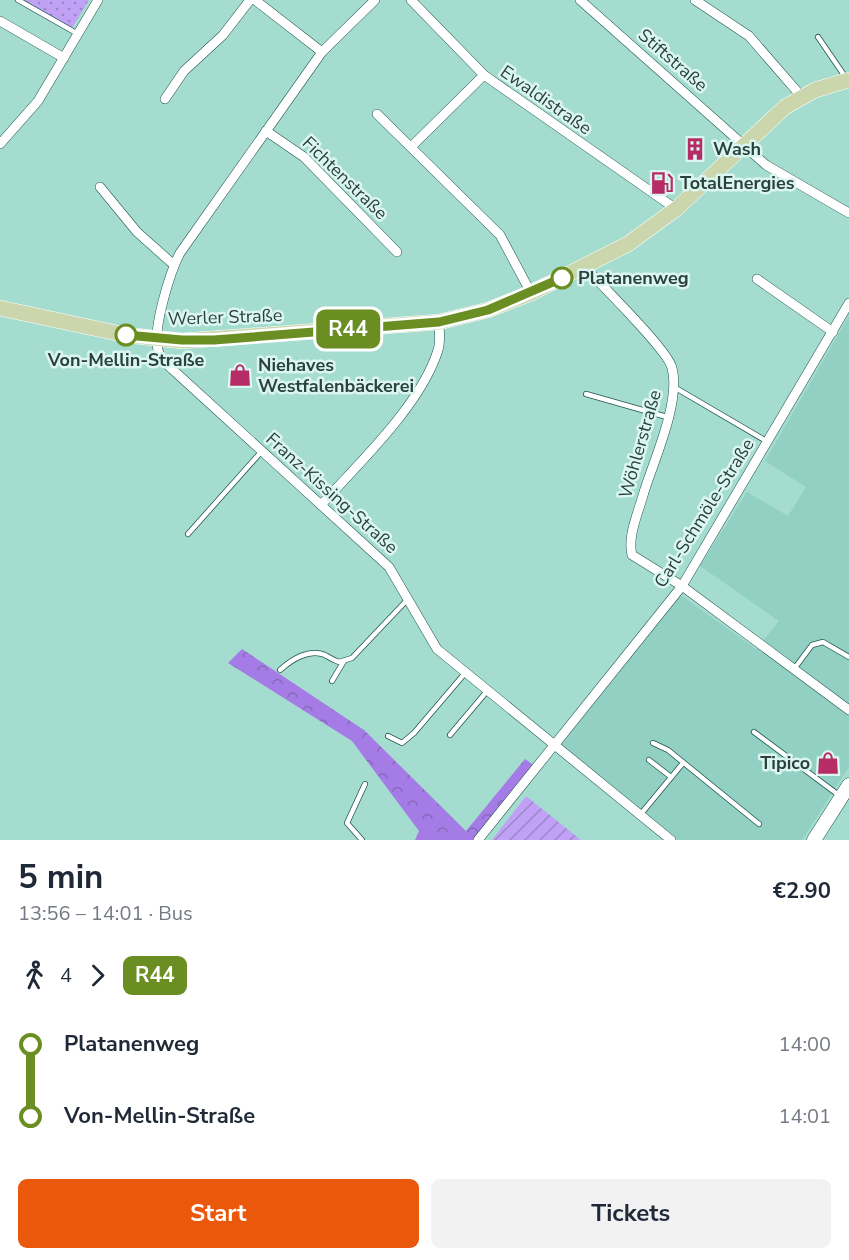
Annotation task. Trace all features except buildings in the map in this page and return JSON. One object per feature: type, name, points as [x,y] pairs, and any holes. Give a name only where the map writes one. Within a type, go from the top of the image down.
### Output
[{"type":"main road","name":"Werler Straße","points":[[0,308],[115,333],[156,339],[214,340],[439,322],[488,310],[585,267],[628,244],[676,209],[774,116],[801,96],[849,82]]},
{"type":"main road","points":[[814,840],[849,785]]},
{"type":"street","points":[[0,144],[38,100],[98,0]]},
{"type":"street","points":[[165,99],[184,71],[224,35],[250,0]]},
{"type":"street","points":[[255,0],[321,52]]},
{"type":"street","points":[[156,339],[174,265],[321,52],[375,0]]},
{"type":"street","name":"Ewaldistraße","points":[[411,0],[483,75],[676,209]]},
{"type":"street","name":"Stiftstraße","points":[[580,0],[766,165],[849,213]]},
{"type":"street","points":[[695,0],[749,36],[801,96]]},
{"type":"street","points":[[0,21],[64,57]]},
{"type":"street","points":[[411,147],[483,75]]},
{"type":"street","points":[[377,114],[507,245],[531,292]]},
{"type":"street","name":"Fichtenstraße","points":[[266,131],[304,157],[398,252]]},
{"type":"street","points":[[100,188],[137,232],[174,265]]},
{"type":"street","name":"Wöhlerstraße","points":[[585,267],[669,359],[673,371],[674,387],[635,522],[632,555],[682,586]]},
{"type":"street","points":[[757,279],[833,332]]},
{"type":"street","name":"Carl-Schmöle-Straße","points":[[478,840],[682,586],[849,303]]},
{"type":"street","points":[[321,505],[381,439],[414,395],[438,349],[439,322]]},
{"type":"street","name":"Franz-Kissing-Straße","points":[[156,339],[163,360],[389,567],[437,649],[670,840]]},
{"type":"street","points":[[682,586],[849,710]]},
{"type":"lane","points":[[18,0],[78,34]]},
{"type":"lane","points":[[818,37],[849,82]]},
{"type":"lane","points":[[674,387],[768,442]]},
{"type":"lane","points":[[586,394],[667,417]]},
{"type":"lane","points":[[188,534],[262,451]]},
{"type":"lane","points":[[280,670],[292,658],[311,654],[323,654],[333,660],[344,661],[352,658],[408,599]]},
{"type":"lane","points":[[794,669],[812,645],[823,642],[849,657]]},
{"type":"lane","points":[[332,681],[344,661]]},
{"type":"lane","points":[[388,736],[402,743],[414,733],[466,672]]},
{"type":"lane","points":[[450,735],[488,690]]},
{"type":"lane","points":[[754,732],[842,797]]},
{"type":"lane","points":[[653,743],[668,750],[759,824]]},
{"type":"lane","points":[[649,760],[671,777]]},
{"type":"lane","points":[[640,815],[683,764]]},
{"type":"lane","points":[[362,840],[347,823],[365,784]]},
{"type":"shaded area","points":[[24,0],[89,0],[72,28]]},
{"type":"shaded area","points":[[849,316],[849,767],[802,840],[676,840],[560,746],[678,596],[682,596],[756,649],[779,621],[700,566],[747,492],[788,516],[806,487],[765,461]]},
{"type":"shaded area","points":[[526,796],[581,840],[492,840]]},
{"type":"green space","points":[[242,649],[364,730],[466,831],[525,759],[535,766],[474,840],[415,840],[419,831],[352,741],[228,663]]},
{"type":"bus line","name":"R44","points":[[126,335],[156,339],[214,340],[439,322],[488,310],[562,278]]},
{"type":"place","name":"Wash","points":[[695,149]]},
{"type":"place","name":"TotalEnergies","points":[[662,183]]},
{"type":"place","name":"Platanenweg","points":[[562,278]]},
{"type":"place","name":"Von-Mellin-Straße","points":[[126,335]]},
{"type":"place","name":"Niehaves Westfalenbäckerei","points":[[240,375]]},
{"type":"place","name":"Tipico","points":[[828,763]]}]
